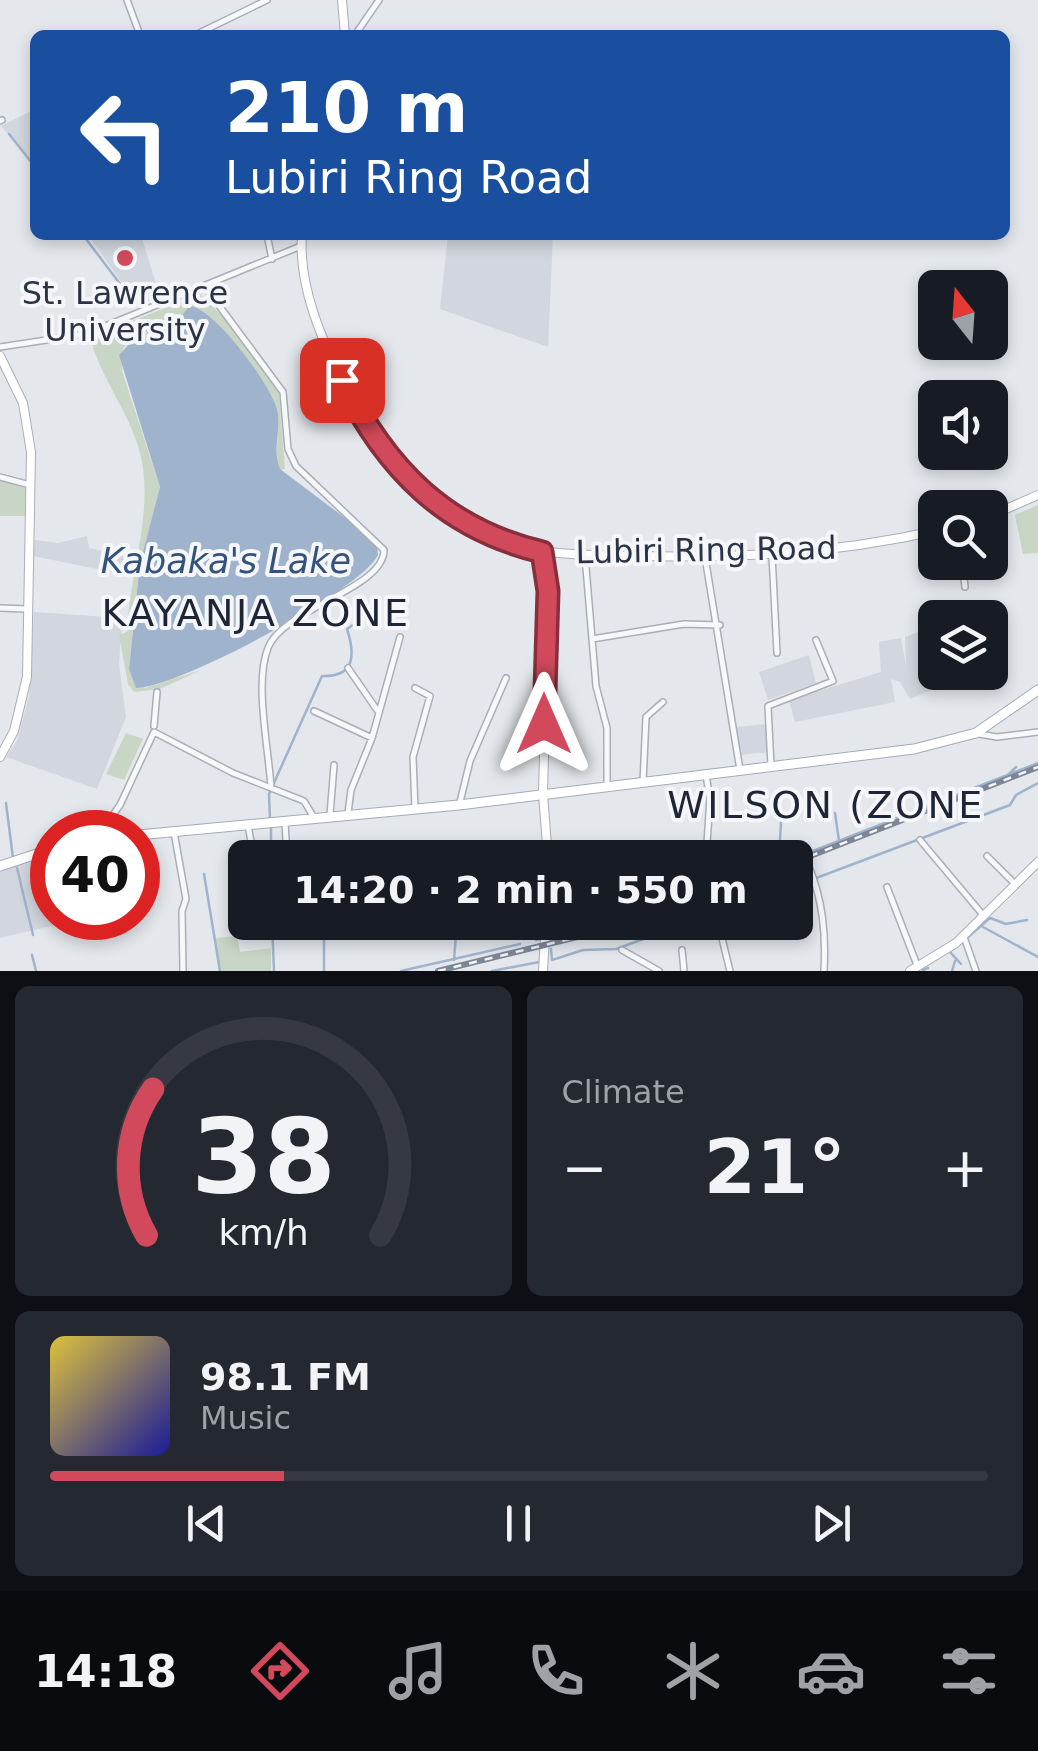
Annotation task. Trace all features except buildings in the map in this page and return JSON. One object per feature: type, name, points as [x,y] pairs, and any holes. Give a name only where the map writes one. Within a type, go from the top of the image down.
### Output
[{"type":"main road","points":[[342,0],[344,30]]},
{"type":"main road","name":"Lubiri Ring Road","points":[[302,240],[310,300],[328,350],[364,423],[420,489],[452,516],[502,542],[542,552],[706,557],[855,548],[918,534]]},
{"type":"main road","points":[[0,758],[14,731],[23,697],[30,609],[28,423],[1,358],[2,347]]},
{"type":"main road","points":[[1008,508],[1038,495]]},
{"type":"main road","points":[[542,552],[548,591],[543,794],[547,840]]},
{"type":"main road","points":[[160,833],[459,805],[914,749],[976,734],[1038,690]]},
{"type":"main road","points":[[0,866],[30,856]]},
{"type":"main road","points":[[914,969],[964,937],[1038,862]]},
{"type":"main road","points":[[543,971],[545,940]]},
{"type":"street","points":[[127,0],[138,30]]},
{"type":"street","points":[[205,30],[266,0]]},
{"type":"street","points":[[358,30],[379,0]]},
{"type":"street","points":[[268,240],[272,259]]},
{"type":"street","points":[[2,347],[86,334],[301,246]]},
{"type":"street","points":[[206,288],[282,392],[288,448],[300,472],[384,550],[376,568],[287,625],[270,642],[263,670],[271,788]]},
{"type":"street","points":[[0,476],[30,485]]},
{"type":"street","points":[[584,555],[596,686],[607,728],[607,786]]},
{"type":"street","points":[[772,555],[777,653]]},
{"type":"street","points":[[706,557],[740,770]]},
{"type":"street","points":[[964,580],[965,587]]},
{"type":"street","points":[[0,608],[30,609]]},
{"type":"street","points":[[592,639],[684,624],[720,626]]},
{"type":"street","points":[[348,816],[351,790],[372,738],[400,636]]},
{"type":"street","points":[[771,766],[768,706],[833,681],[816,640]]},
{"type":"street","points":[[348,668],[377,710]]},
{"type":"street","points":[[459,805],[470,762],[506,678]]},
{"type":"street","points":[[415,688],[429,693],[430,701],[413,757],[415,809]]},
{"type":"street","points":[[154,726],[157,692]]},
{"type":"street","points":[[644,783],[646,717],[664,702]]},
{"type":"street","points":[[314,710],[372,738]]},
{"type":"street","points":[[116,810],[154,732],[304,801],[314,819]]},
{"type":"street","points":[[976,734],[997,738],[1038,732]]},
{"type":"street","points":[[330,818],[334,765]]},
{"type":"street","points":[[706,774],[710,799],[707,840]]},
{"type":"street","points":[[285,822],[286,840]]},
{"type":"street","points":[[248,824],[251,840]]},
{"type":"street","points":[[174,832],[186,900],[182,912],[183,971]]},
{"type":"street","points":[[920,840],[985,917]]},
{"type":"street","points":[[987,856],[1016,885]]},
{"type":"street","points":[[813,876],[828,947],[824,971]]},
{"type":"street","points":[[887,886],[914,969]]},
{"type":"street","points":[[964,937],[976,971]]},
{"type":"street","points":[[722,940],[730,971]]},
{"type":"street","points":[[622,950],[659,971]]},
{"type":"street","points":[[682,950],[684,971]]},
{"type":"shaded area","points":[[30,112],[30,160],[1,126]]},
{"type":"shaded area","name":"St. Lawrence University","points":[[92,240],[143,240],[160,297],[137,304]]},
{"type":"shaded area","points":[[447,240],[553,240],[548,347],[440,309]]},
{"type":"shaded area","points":[[87,536],[89,548],[129,557],[127,575],[33,556],[35,540],[58,543]]},
{"type":"shaded area","points":[[34,612],[122,618],[119,665],[126,717],[97,789],[6,757],[17,741],[29,696]]},
{"type":"shaded area","points":[[918,632],[918,690],[932,690],[910,699],[900,682],[891,679],[895,702],[795,722],[789,700],[881,672],[879,642],[901,638],[906,666],[905,637]]},
{"type":"shaded area","points":[[809,655],[816,683],[768,700],[759,672]]},
{"type":"shaded area","points":[[767,724],[770,752],[740,755],[737,727]]},
{"type":"shaded area","points":[[30,861],[30,931],[0,938],[0,872]]},
{"type":"green space","points":[[200,294],[234,328],[279,393],[285,469],[275,472],[278,424],[272,396],[240,354],[190,306],[169,330],[168,343],[131,342],[123,348],[122,371],[160,487],[140,563],[129,669],[145,688],[201,670],[160,689],[134,692],[128,684],[119,635],[127,632],[143,517],[143,472],[134,435],[92,344],[107,331]]},
{"type":"green space","points":[[0,481],[26,488],[27,516],[0,516]]},
{"type":"green space","points":[[1038,505],[1038,553],[1023,554],[1015,515]]},
{"type":"green space","points":[[126,733],[143,739],[124,780],[106,774]]},
{"type":"green space","points":[[215,938],[238,940],[240,952],[271,948],[271,971],[220,971]]},
{"type":"water","name":"Kabaka's Lake","points":[[190,306],[201,310],[226,333],[271,395],[278,414],[280,469],[377,542],[378,555],[339,591],[266,635],[189,672],[136,688],[129,669],[140,563],[160,487],[119,355],[131,342],[168,343],[168,330]]},
{"type":"waterway","points":[[9,134],[30,161]]},
{"type":"waterway","points":[[87,240],[130,297]]},
{"type":"waterway","points":[[145,324],[153,342]]},
{"type":"waterway","points":[[270,819],[269,794],[322,676],[347,668],[352,655],[347,629],[369,614]]},
{"type":"waterway","points":[[813,851],[1038,763]]},
{"type":"waterway","points":[[1008,775],[1016,767]]},
{"type":"waterway","points":[[813,879],[1010,805],[1016,795],[1038,783]]},
{"type":"waterway","points":[[6,803],[13,858]]},
{"type":"waterway","points":[[835,813],[839,841]]},
{"type":"waterway","points":[[780,840],[781,822]]},
{"type":"waterway","points":[[271,827],[271,840]]},
{"type":"waterway","points":[[17,868],[30,922]]},
{"type":"waterway","points":[[204,874],[220,971]]},
{"type":"waterway","points":[[968,937],[990,918],[1006,924],[1027,920]]},
{"type":"waterway","points":[[983,927],[1038,957]]},
{"type":"waterway","points":[[273,940],[274,971]]},
{"type":"waterway","points":[[324,940],[324,971]]},
{"type":"waterway","points":[[454,960],[456,940]]},
{"type":"waterway","points":[[551,949],[552,960],[583,950],[616,949],[641,940]]},
{"type":"waterway","points":[[401,971],[520,944]]},
{"type":"waterway","points":[[950,952],[961,964]]},
{"type":"waterway","points":[[32,955],[36,971]]},
{"type":"waterway","points":[[952,971],[955,961]]},
{"type":"waterway","points":[[492,971],[539,962]]},
{"type":"waterway","points":[[923,970],[928,968]]},
{"type":"railway","points":[[813,855],[1038,767]]},
{"type":"railway","points":[[438,971],[565,940]]},
{"type":"place","name":"St. Lawrence University","points":[[125,258]]},
{"type":"district","name":"KAYANJA ZONE","points":[[256,613]]},
{"type":"district","name":"WILSON (ZONE","points":[[826,805]]},
{"type":"route","points":[[342,380],[364,423],[420,489],[476,531],[542,552],[548,591],[544,724]]}]
